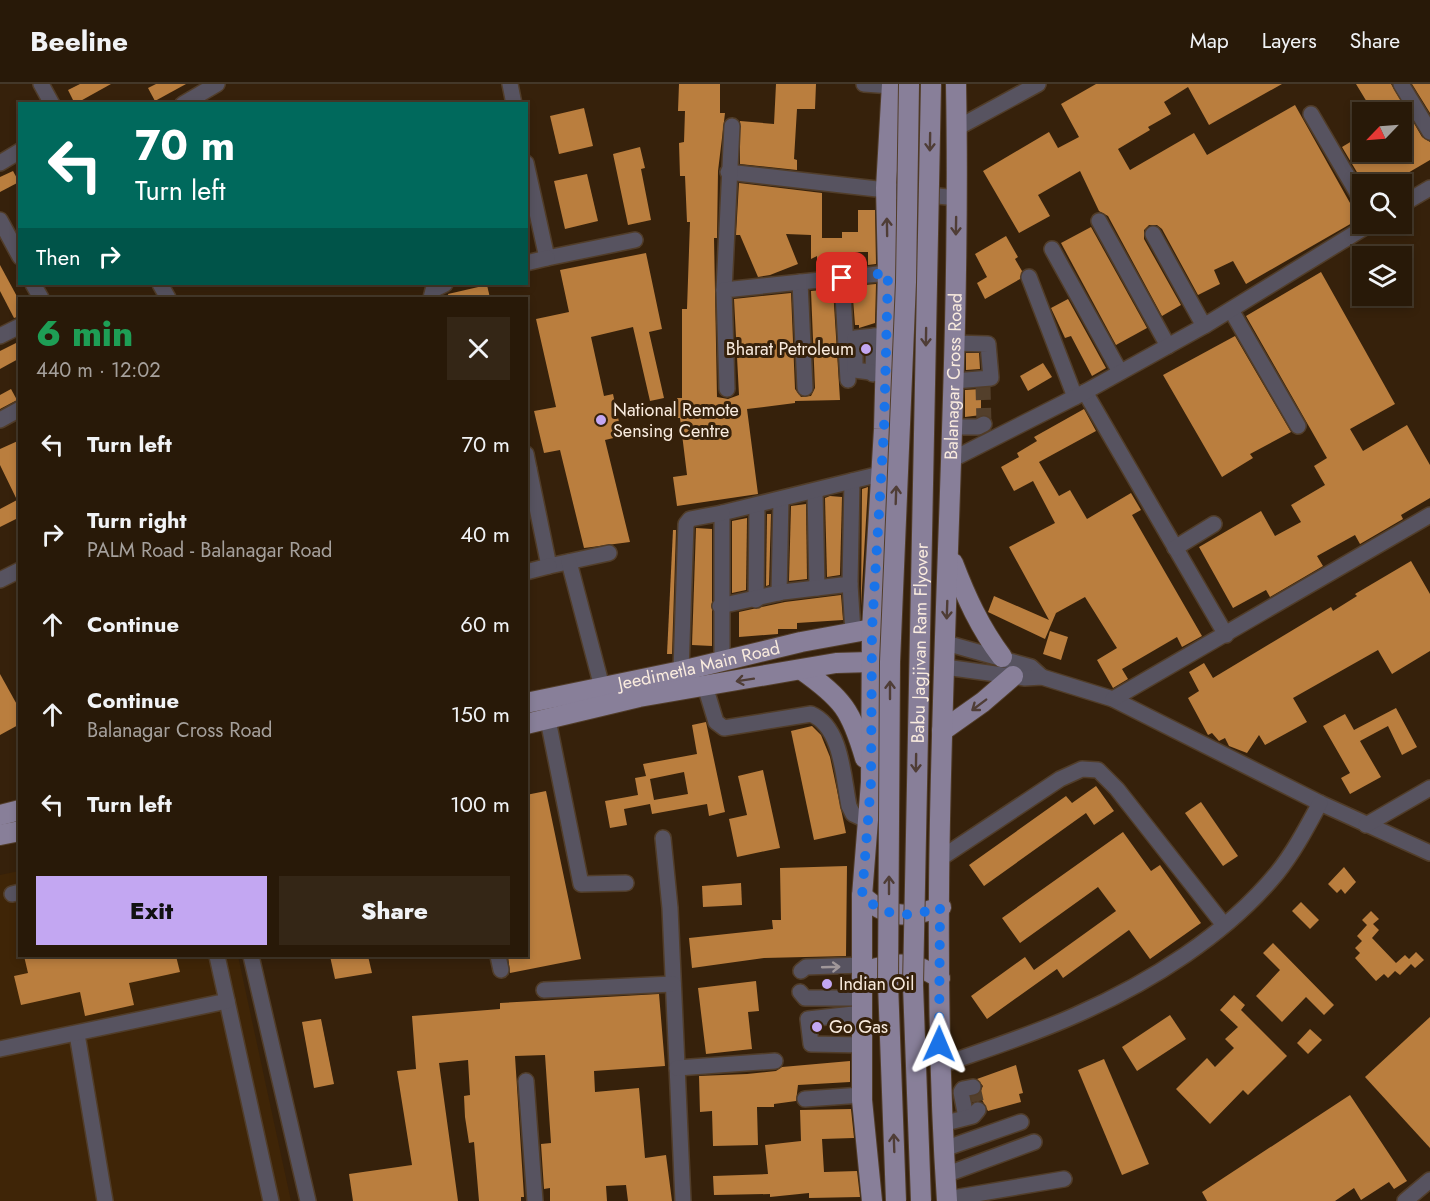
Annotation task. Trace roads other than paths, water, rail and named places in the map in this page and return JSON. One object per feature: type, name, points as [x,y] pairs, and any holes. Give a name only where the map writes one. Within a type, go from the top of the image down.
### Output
[{"type":"main road","name":"Babu Jagjivan Ram Flyover","points":[[921,1201],[913,985],[931,84]]},
{"type":"main road","name":"Balanagar Cross Road","points":[[947,1200],[939,1066],[940,907],[942,731],[953,459],[956,84]]},
{"type":"main road","points":[[872,1201],[862,1097],[862,896],[871,782],[871,662],[862,630],[880,474],[880,335],[888,273],[886,188],[897,85]]},
{"type":"main road","name":"Babu Jagjivan Ram Flyover","points":[[896,1201],[888,983],[890,646],[906,282],[897,85]]},
{"type":"main road","points":[[950,555],[967,600],[987,637],[1002,657]]},
{"type":"main road","name":"Jeedimetla Main Road","points":[[528,703],[862,630]]},
{"type":"main road","name":"Jeedimetla Main Road","points":[[528,724],[639,697],[836,663],[871,662]]},
{"type":"main road","points":[[802,670],[843,703],[858,736],[871,782]]},
{"type":"main road","points":[[942,731],[983,702],[1013,676]]},
{"type":"main road","points":[[0,815],[18,810]]},
{"type":"main road","points":[[0,835],[18,831]]},
{"type":"main road","points":[[862,896],[876,909],[900,915],[924,913],[940,907]]},
{"type":"main road","points":[[862,969],[901,964],[924,968],[940,978]]},
{"type":"street","points":[[41,84],[51,102]]},
{"type":"street","points":[[186,102],[217,84]]},
{"type":"street","points":[[510,84],[514,102]]},
{"type":"street","points":[[864,84],[897,85]]},
{"type":"street","points":[[957,128],[1038,84]]},
{"type":"street","points":[[1401,84],[1430,132]]},
{"type":"street","points":[[1311,114],[1352,184]]},
{"type":"street","points":[[727,389],[724,290],[732,126]]},
{"type":"street","points":[[0,163],[18,152]]},
{"type":"street","points":[[528,172],[547,258]]},
{"type":"street","points":[[728,172],[886,188],[956,198]]},
{"type":"street","points":[[1412,199],[1430,188]]},
{"type":"street","points":[[0,220],[18,253]]},
{"type":"street","points":[[1100,221],[1168,346]]},
{"type":"street","points":[[1153,234],[1204,326]]},
{"type":"street","points":[[953,459],[1080,394],[1204,326],[1354,234]]},
{"type":"street","points":[[528,263],[634,240]]},
{"type":"street","points":[[1052,249],[1120,372]]},
{"type":"street","points":[[724,290],[888,273]]},
{"type":"street","points":[[1029,277],[1080,394],[1176,548],[1226,635]]},
{"type":"street","points":[[842,278],[848,380]]},
{"type":"street","points":[[800,282],[805,388]]},
{"type":"street","points":[[430,297],[434,290],[443,285]]},
{"type":"street","points":[[1230,310],[1298,426]]},
{"type":"street","points":[[0,336],[18,327]]},
{"type":"street","points":[[879,374],[855,370],[855,338],[880,335]]},
{"type":"street","points":[[954,344],[988,344],[991,378],[954,383]]},
{"type":"street","points":[[954,383],[984,385]]},
{"type":"street","points":[[0,420],[18,411]]},
{"type":"street","points":[[953,427],[978,427],[984,424]]},
{"type":"street","points":[[528,464],[549,566]]},
{"type":"street","points":[[681,671],[686,524],[690,519],[757,505],[880,474]]},
{"type":"street","points":[[852,481],[850,584],[862,630]]},
{"type":"street","points":[[815,491],[817,588]]},
{"type":"street","points":[[779,594],[781,499]]},
{"type":"street","points":[[756,600],[757,505]]},
{"type":"street","points":[[722,513],[720,606],[722,661]]},
{"type":"street","points":[[1113,699],[1430,515]]},
{"type":"street","points":[[1176,548],[1214,524]]},
{"type":"street","points":[[528,571],[609,553]]},
{"type":"street","points":[[569,562],[602,687]]},
{"type":"street","points":[[0,580],[18,571]]},
{"type":"street","points":[[720,606],[779,594],[850,584]]},
{"type":"street","points":[[946,643],[1031,667],[1042,677]]},
{"type":"street","points":[[945,668],[1042,677],[1113,699],[1320,803],[1430,853]]},
{"type":"street","points":[[705,686],[716,722],[724,728],[811,714],[819,717],[827,724],[834,738],[849,806],[853,814],[868,821]]},
{"type":"street","points":[[548,720],[581,884],[626,883]]},
{"type":"street","points":[[941,858],[1060,779],[1082,769],[1098,770],[1117,789],[1224,925]]},
{"type":"street","points":[[1366,825],[1430,788]]},
{"type":"street","points":[[939,1066],[1077,1015],[1162,970],[1224,925],[1276,874],[1301,838],[1320,803]]},
{"type":"street","points":[[663,838],[673,984],[683,1201]]},
{"type":"street","points":[[217,957],[272,1201]]},
{"type":"street","points":[[251,957],[308,1201]]},
{"type":"street","points":[[801,971],[806,967],[862,969]]},
{"type":"street","points":[[544,990],[673,984]]},
{"type":"street","points":[[800,992],[805,998],[863,1005]]},
{"type":"street","points":[[0,1049],[227,1001]]},
{"type":"street","points":[[863,1005],[808,1019],[810,1044],[863,1045]]},
{"type":"street","points":[[77,1034],[105,1201]]},
{"type":"street","points":[[677,1068],[775,1061]]},
{"type":"street","points":[[526,1081],[535,1201]]},
{"type":"street","points":[[942,1124],[972,1114],[961,1092],[963,1089],[973,1087]]},
{"type":"street","points":[[805,1099],[862,1097]]},
{"type":"street","points":[[944,1149],[1021,1122]]},
{"type":"street","points":[[945,1175],[1034,1142]]},
{"type":"street","points":[[947,1200],[1064,1179]]},
{"type":"street","points":[[1405,1201],[1430,1180]]},
{"type":"tunnel","points":[[983,385],[984,424]]},
{"type":"tunnel","points":[[973,1087],[978,1110]]},
{"type":"place","name":"Bharat Petroleum","points":[[866,349]]},
{"type":"place","name":"National Remote Sensing Centre","points":[[601,420]]},
{"type":"place","name":"Indian Oil","points":[[827,984]]},
{"type":"place","name":"Go Gas","points":[[817,1027]]}]
